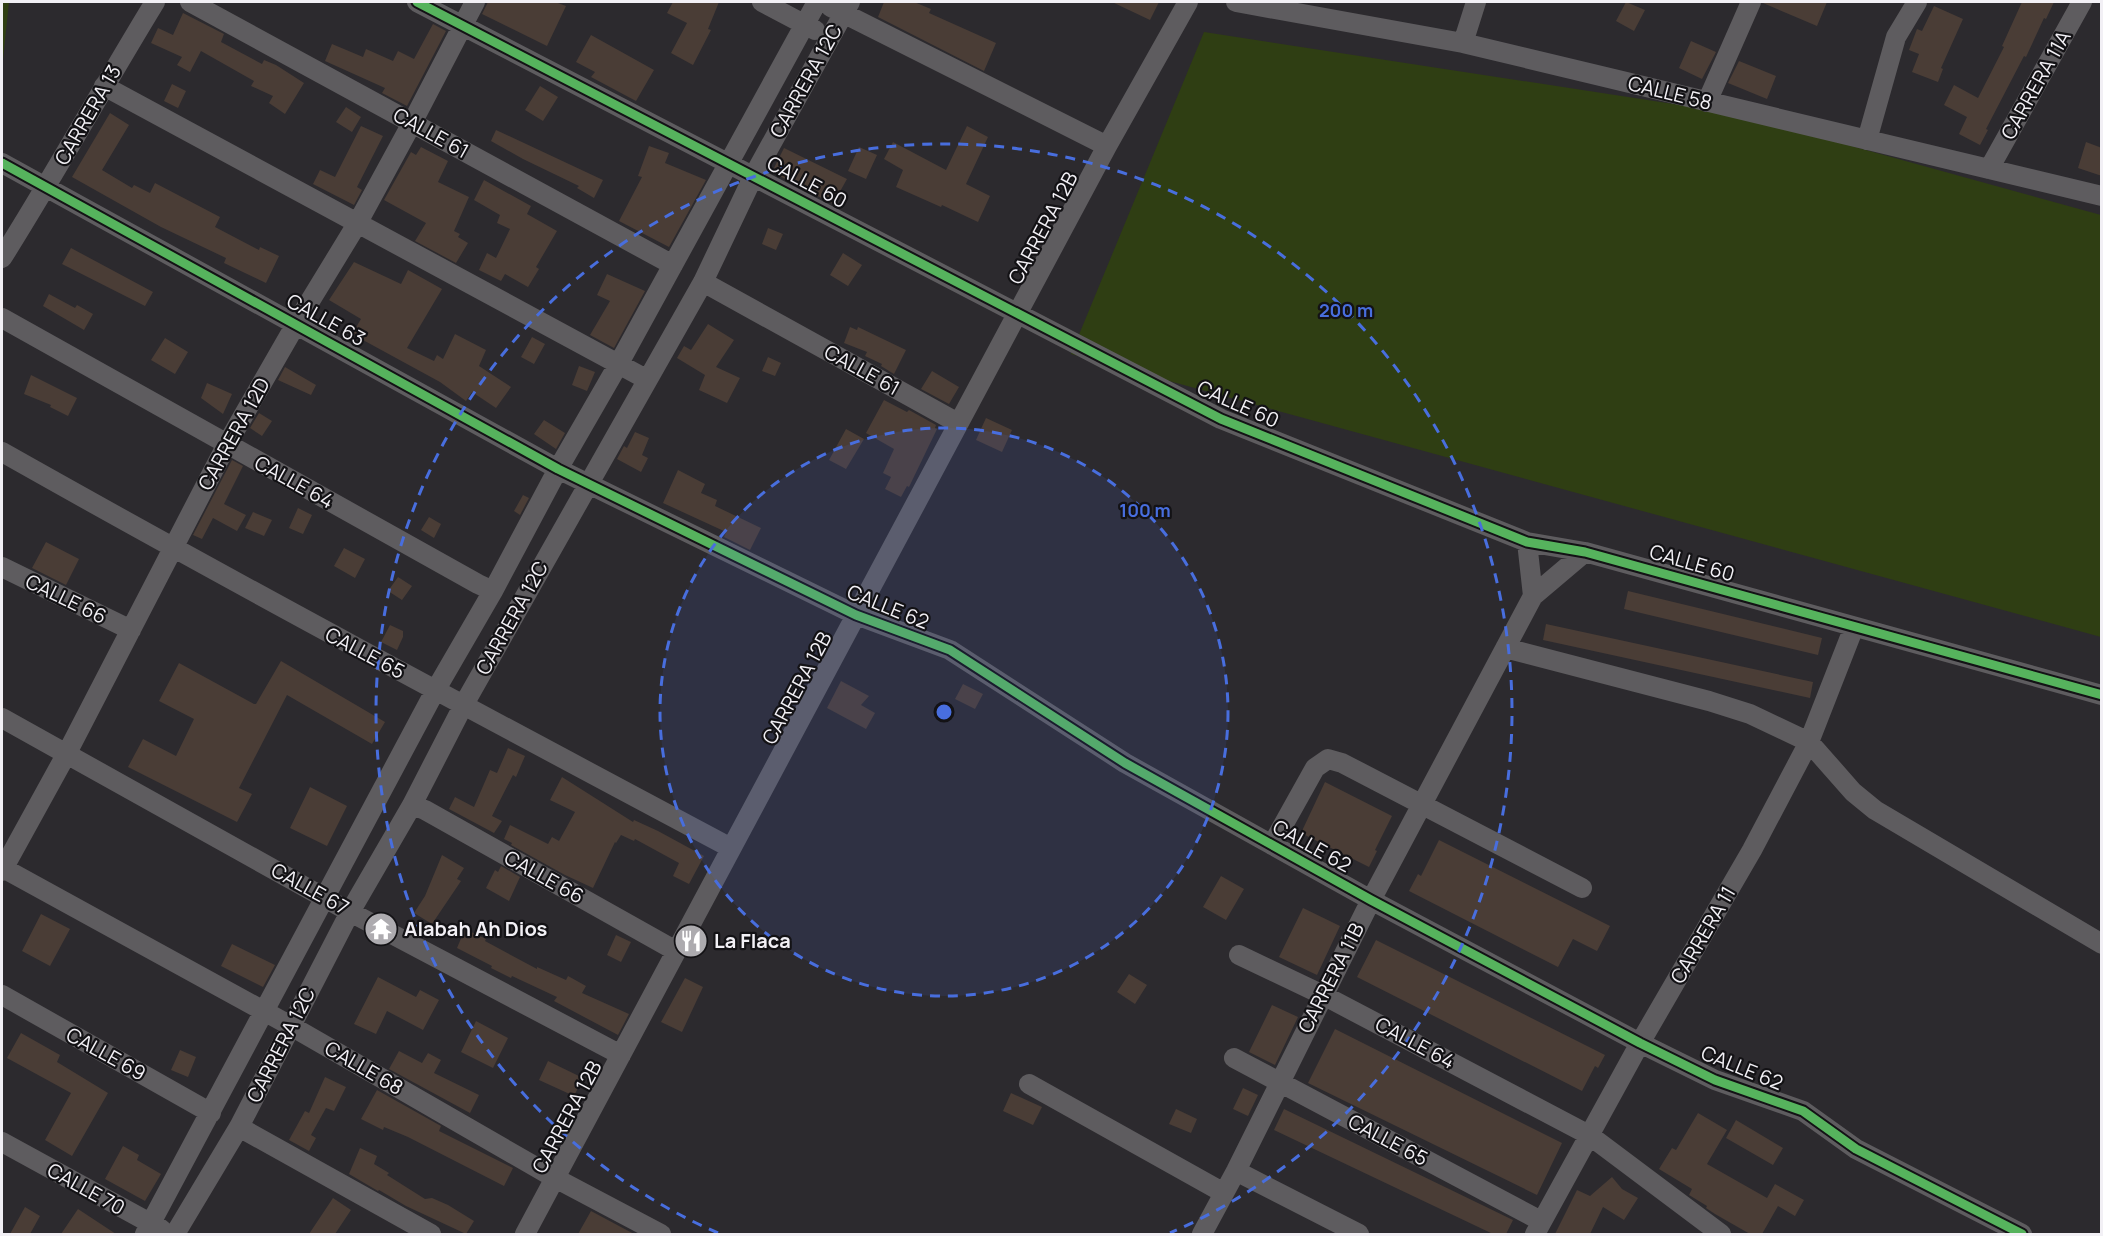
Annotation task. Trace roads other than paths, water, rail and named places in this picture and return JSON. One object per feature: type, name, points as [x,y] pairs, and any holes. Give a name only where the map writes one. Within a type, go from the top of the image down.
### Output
[{"type":"street","name":"CARRERA 13","points":[[2,258],[46,189],[155,2]]},
{"type":"street","name":"CALLE 61","points":[[190,2],[673,265]]},
{"type":"street","name":"CALLE 60","points":[[417,2],[1221,419],[1527,542],[1585,552],[2102,695]]},
{"type":"street","name":"CARRERA 12D","points":[[2,869],[67,753],[227,444],[357,224],[475,2]]},
{"type":"street","points":[[762,2],[830,37]]},
{"type":"street","points":[[819,2],[846,7],[1107,146]]},
{"type":"street","name":"CARRERA 12C","points":[[147,1229],[435,691],[493,591],[558,469],[819,2]]},
{"type":"street","name":"CARRERA 12B","points":[[525,1234],[1107,146],[1188,2]]},
{"type":"street","name":"CALLE 58","points":[[1236,2],[1463,43],[2102,196]]},
{"type":"street","points":[[1463,43],[1476,2]]},
{"type":"street","points":[[1707,102],[1751,2]]},
{"type":"street","points":[[1867,140],[1896,37],[1917,2]]},
{"type":"street","name":"CARRERA 11A","points":[[1989,169],[2082,2]]},
{"type":"street","name":"CARRERA 12C","points":[[173,1234],[239,1127],[350,912],[412,805],[463,706],[646,379],[703,282],[754,175],[846,7]]},
{"type":"street","points":[[104,86],[646,379]]},
{"type":"street","name":"CALLE 63","points":[[2,163],[588,484]]},
{"type":"street","name":"CALLE 61","points":[[703,282],[958,423]]},
{"type":"street","name":"CALLE 64","points":[[2,318],[493,591]]},
{"type":"street","name":"CALLE 65","points":[[2,452],[174,549],[435,691],[731,848]]},
{"type":"street","name":"CALLE 62","points":[[588,484],[856,615],[950,650],[1125,764],[1371,900],[1640,1043],[1715,1080],[1803,1111],[1856,1149],[2022,1234]]},
{"type":"street","points":[[1527,542],[1533,596]]},
{"type":"street","name":"CARRERA 11B","points":[[1202,1234],[1236,1171],[1278,1082],[1371,900],[1533,596],[1585,552]]},
{"type":"street","name":"CALLE 66","points":[[2,567],[131,630]]},
{"type":"street","name":"CARRERA 11","points":[[1538,1228],[1640,1043],[1752,850],[1809,742],[1854,627]]},
{"type":"street","points":[[1505,648],[1709,700],[1750,714],[1809,742],[1853,792],[1875,810],[2102,944]]},
{"type":"street","name":"CALLE 67","points":[[2,718],[324,898],[621,1055]]},
{"type":"street","points":[[1272,845],[1316,768],[1328,759],[1342,763],[1582,888]]},
{"type":"street","name":"CALLE 66","points":[[412,805],[425,810],[676,951]]},
{"type":"street","name":"CALLE 68","points":[[2,869],[291,1026],[555,1178],[662,1234]]},
{"type":"street","name":"CALLE 64","points":[[1239,955],[1323,995],[1589,1135],[1721,1234]]},
{"type":"street","name":"CALLE 69","points":[[2,995],[211,1113]]},
{"type":"street","name":"CALLE 65","points":[[1234,1058],[1538,1228]]},
{"type":"street","points":[[1029,1084],[1224,1193]]},
{"type":"street","points":[[239,1127],[431,1234]]},
{"type":"street","name":"CALLE 70","points":[[2,1142],[147,1229],[173,1234]]},
{"type":"street","points":[[1236,1171],[1359,1234]]},
{"type":"place","name":"Alabah Ah Dios","points":[[381,929]]},
{"type":"place","name":"La Flaca","points":[[691,941]]}]
